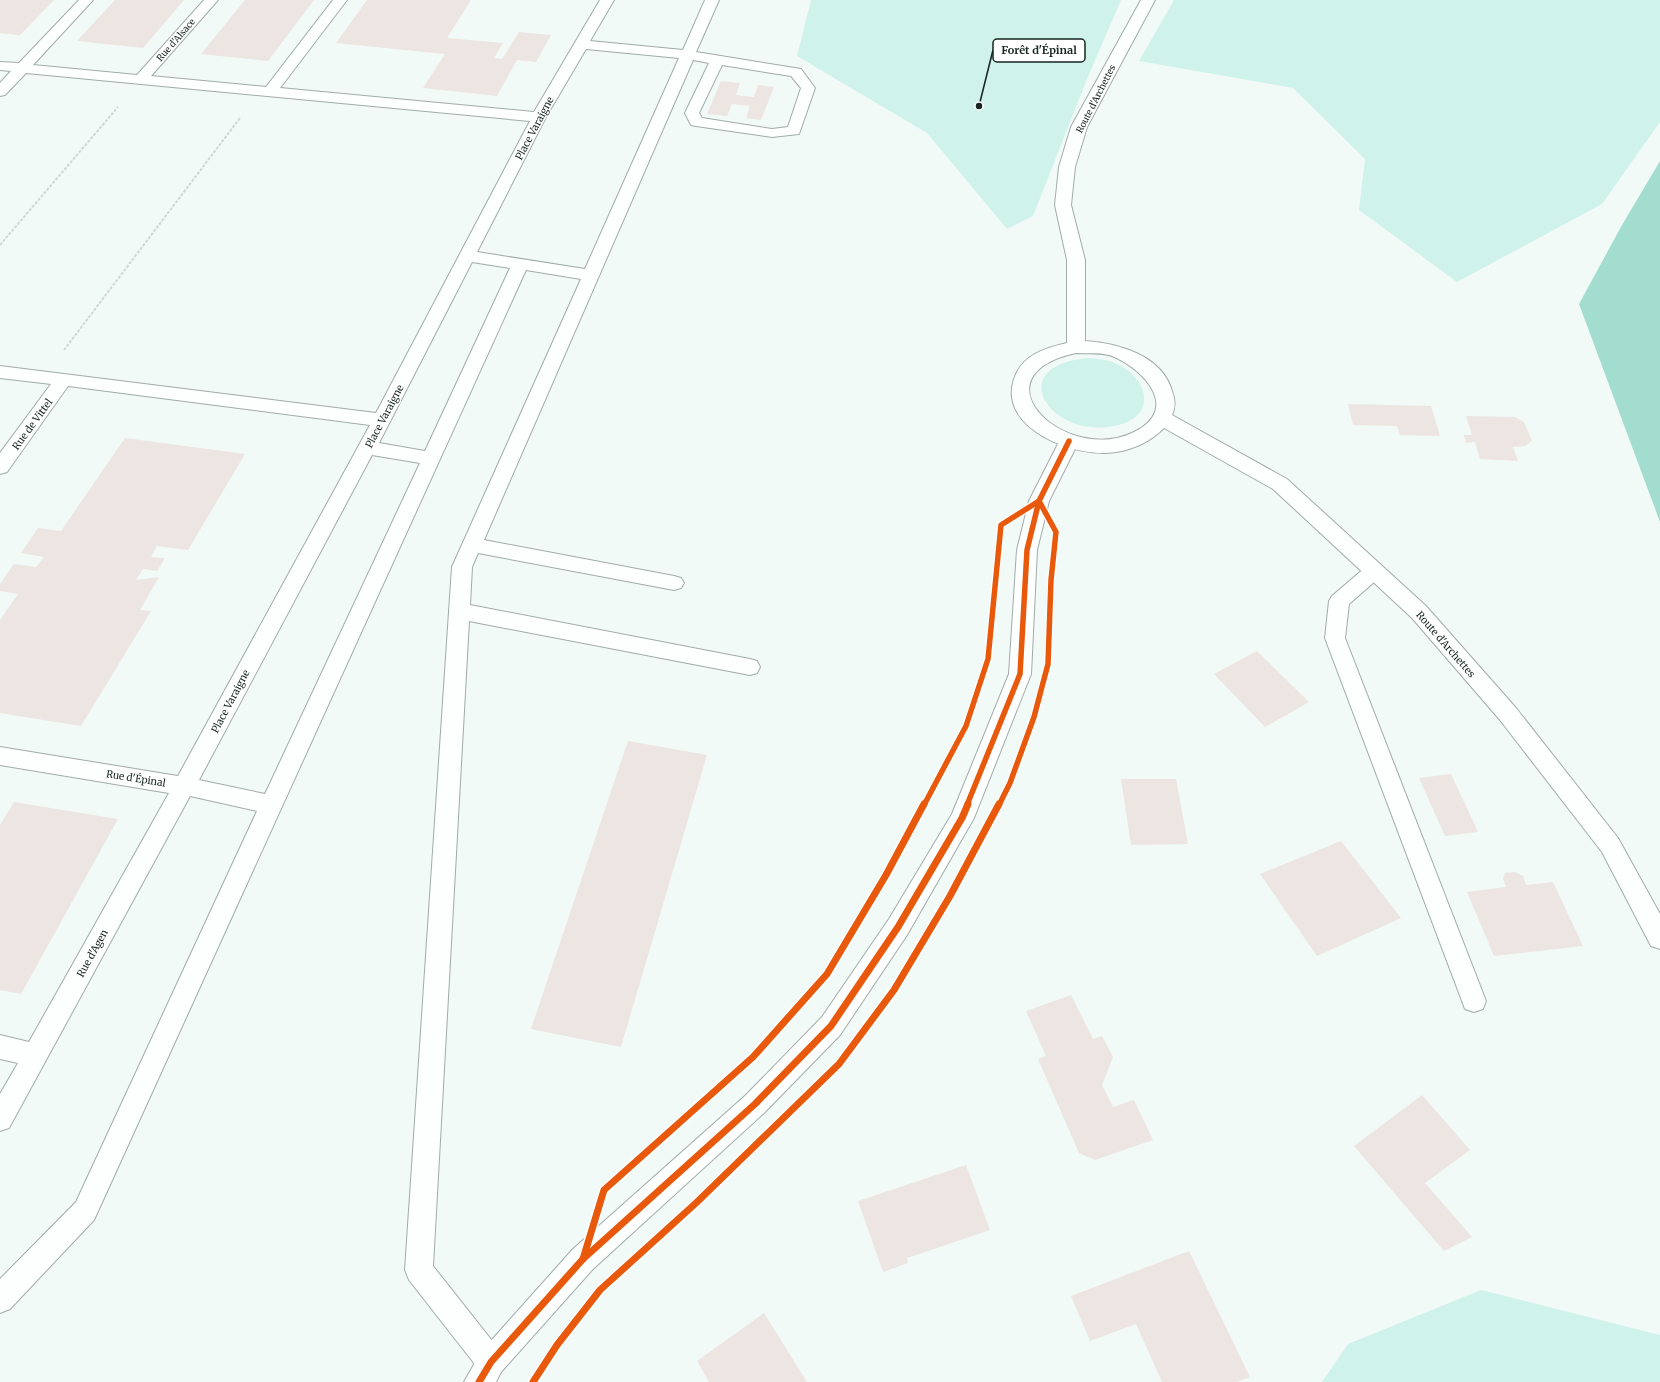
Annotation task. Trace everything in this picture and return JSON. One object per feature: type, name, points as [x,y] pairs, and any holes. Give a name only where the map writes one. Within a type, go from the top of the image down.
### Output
[{"type":"street","name":"Route d'Archettes","points":[[1076,347],[1076,260],[1063,205],[1067,167],[1079,127],[1148,0]]},
{"type":"street","points":[[1076,347],[1097,348],[1118,352],[1144,365],[1158,378],[1166,399],[1162,418],[1154,429],[1138,439],[1120,444],[1100,446],[1069,441],[1044,430],[1024,410],[1019,392],[1025,373],[1036,361],[1049,354],[1076,347]]},
{"type":"street","name":"Route d'Archettes","points":[[1162,418],[1280,484],[1418,612],[1502,708],[1610,845],[1660,938]]},
{"type":"street","points":[[485,1372],[583,1259],[754,1104],[831,1026],[898,927],[962,818],[1020,674],[1027,550],[1039,501],[1069,441]]},
{"type":"lane","points":[[0,92],[86,0]]},
{"type":"lane","name":"Rue d'Alsace","points":[[141,79],[211,0]]},
{"type":"lane","points":[[265,91],[340,0]]},
{"type":"lane","name":"Place Varaigne","points":[[184,786],[382,420],[539,117],[607,0]]},
{"type":"lane","points":[[485,1372],[419,1270],[462,567],[712,0]]},
{"type":"lane","points":[[581,44],[687,55],[796,72],[808,88],[794,131],[772,133],[696,122],[692,113],[717,60]]},
{"type":"lane","points":[[0,66],[539,117]]},
{"type":"lane","points":[[467,256],[590,275]]},
{"type":"lane","points":[[0,1298],[85,1211],[520,264]]},
{"type":"lane","points":[[0,372],[382,420]]},
{"type":"lane","name":"Rue de Vittel","points":[[0,467],[63,380]]},
{"type":"lane","points":[[367,448],[431,458]]},
{"type":"lane","points":[[471,545],[674,583]]},
{"type":"lane","points":[[1374,571],[1339,601],[1336,638],[1474,1001]]},
{"type":"lane","points":[[459,611],[750,667]]},
{"type":"lane","name":"Rue d'Épinal","points":[[0,756],[184,786],[272,805]]},
{"type":"lane","name":"Rue d'Agen","points":[[0,1119],[184,786]]},
{"type":"lane","points":[[0,1047],[36,1055]]},
{"type":"path","points":[[0,245],[141,79]]},
{"type":"path","points":[[43,378],[265,91]]},
{"type":"shaded area","points":[[811,0],[1121,0],[1087,79],[1033,216],[1007,229],[927,133],[797,56]]},
{"type":"shaded area","points":[[1174,0],[1660,0],[1660,122],[1602,204],[1457,282],[1359,210],[1365,159],[1293,88],[1139,61]]},
{"type":"shaded area","points":[[1660,161],[1660,522],[1579,304],[1622,225]]},
{"type":"shaded area","points":[[1089,358],[1113,362],[1130,372],[1137,379],[1144,396],[1143,405],[1140,412],[1133,419],[1122,424],[1097,427],[1075,424],[1057,414],[1046,402],[1041,387],[1046,374],[1062,364]]},
{"type":"shaded area","points":[[1481,1290],[1660,1335],[1660,1382],[1322,1382],[1348,1344]]},
{"type":"building","points":[[0,0],[54,0],[20,35],[0,33]]},
{"type":"building","points":[[115,0],[184,0],[143,48],[77,41]]},
{"type":"building","points":[[245,0],[314,0],[268,61],[201,54]]},
{"type":"building","points":[[367,0],[471,0],[447,38],[503,43],[494,58],[502,59],[519,32],[551,35],[536,62],[517,60],[497,96],[423,88],[445,54],[336,43]]},
{"type":"building","points":[[721,81],[740,83],[736,95],[754,97],[758,85],[774,87],[761,120],[746,118],[750,106],[732,104],[727,116],[707,114]]},
{"type":"building","points":[[1348,404],[1431,406],[1440,436],[1400,435],[1397,426],[1353,425]]},
{"type":"building","points":[[1466,416],[1515,417],[1524,422],[1532,441],[1525,446],[1513,447],[1518,461],[1480,459],[1475,442],[1466,443],[1464,435],[1472,435]]},
{"type":"building","points":[[125,438],[245,454],[188,550],[157,546],[151,557],[165,558],[157,571],[143,569],[136,580],[159,577],[140,610],[151,611],[81,726],[0,713],[0,620],[18,594],[0,591],[0,584],[14,564],[36,567],[44,557],[21,553],[38,528],[61,531]]},
{"type":"building","points":[[1257,651],[1309,702],[1265,727],[1214,674]]},
{"type":"building","points":[[628,741],[707,755],[621,1047],[531,1029]]},
{"type":"building","points":[[1451,774],[1478,832],[1445,836],[1419,778]]},
{"type":"building","points":[[1121,779],[1176,779],[1188,844],[1131,845]]},
{"type":"building","points":[[14,802],[118,819],[21,994],[0,990],[0,825]]},
{"type":"building","points":[[1341,841],[1401,918],[1317,956],[1260,874]]},
{"type":"building","points":[[1515,872],[1523,876],[1526,885],[1553,882],[1583,946],[1494,956],[1467,892],[1506,887],[1503,879],[1505,873]]},
{"type":"building","points":[[1071,995],[1093,1039],[1102,1036],[1113,1057],[1102,1085],[1113,1107],[1134,1100],[1153,1140],[1095,1160],[1079,1153],[1038,1059],[1046,1056],[1026,1011]]},
{"type":"building","points":[[1422,1095],[1470,1150],[1425,1183],[1472,1237],[1444,1251],[1354,1146]]},
{"type":"building","points":[[966,1165],[990,1230],[907,1258],[908,1263],[883,1272],[858,1201]]},
{"type":"building","points":[[1189,1251],[1250,1377],[1237,1382],[1162,1382],[1136,1324],[1090,1341],[1071,1296]]},
{"type":"building","points":[[764,1313],[807,1382],[709,1382],[697,1361]]},
{"type":"cycle path","points":[[479,1382],[491,1362],[583,1259],[755,1104],[831,1026],[898,927],[962,818],[1020,674],[1027,550],[1039,501],[1069,441]]},
{"type":"cycle path","points":[[533,1382],[557,1345],[600,1290],[696,1203],[839,1064],[894,990],[950,896],[1010,783],[1034,717],[1048,664],[1051,580],[1056,532],[1039,501],[1001,525],[988,659],[966,726],[886,875],[827,974],[753,1057],[604,1190],[583,1259]]},
{"type":"place","name":"Forêt d'Épinal","points":[[979,106]]}]
